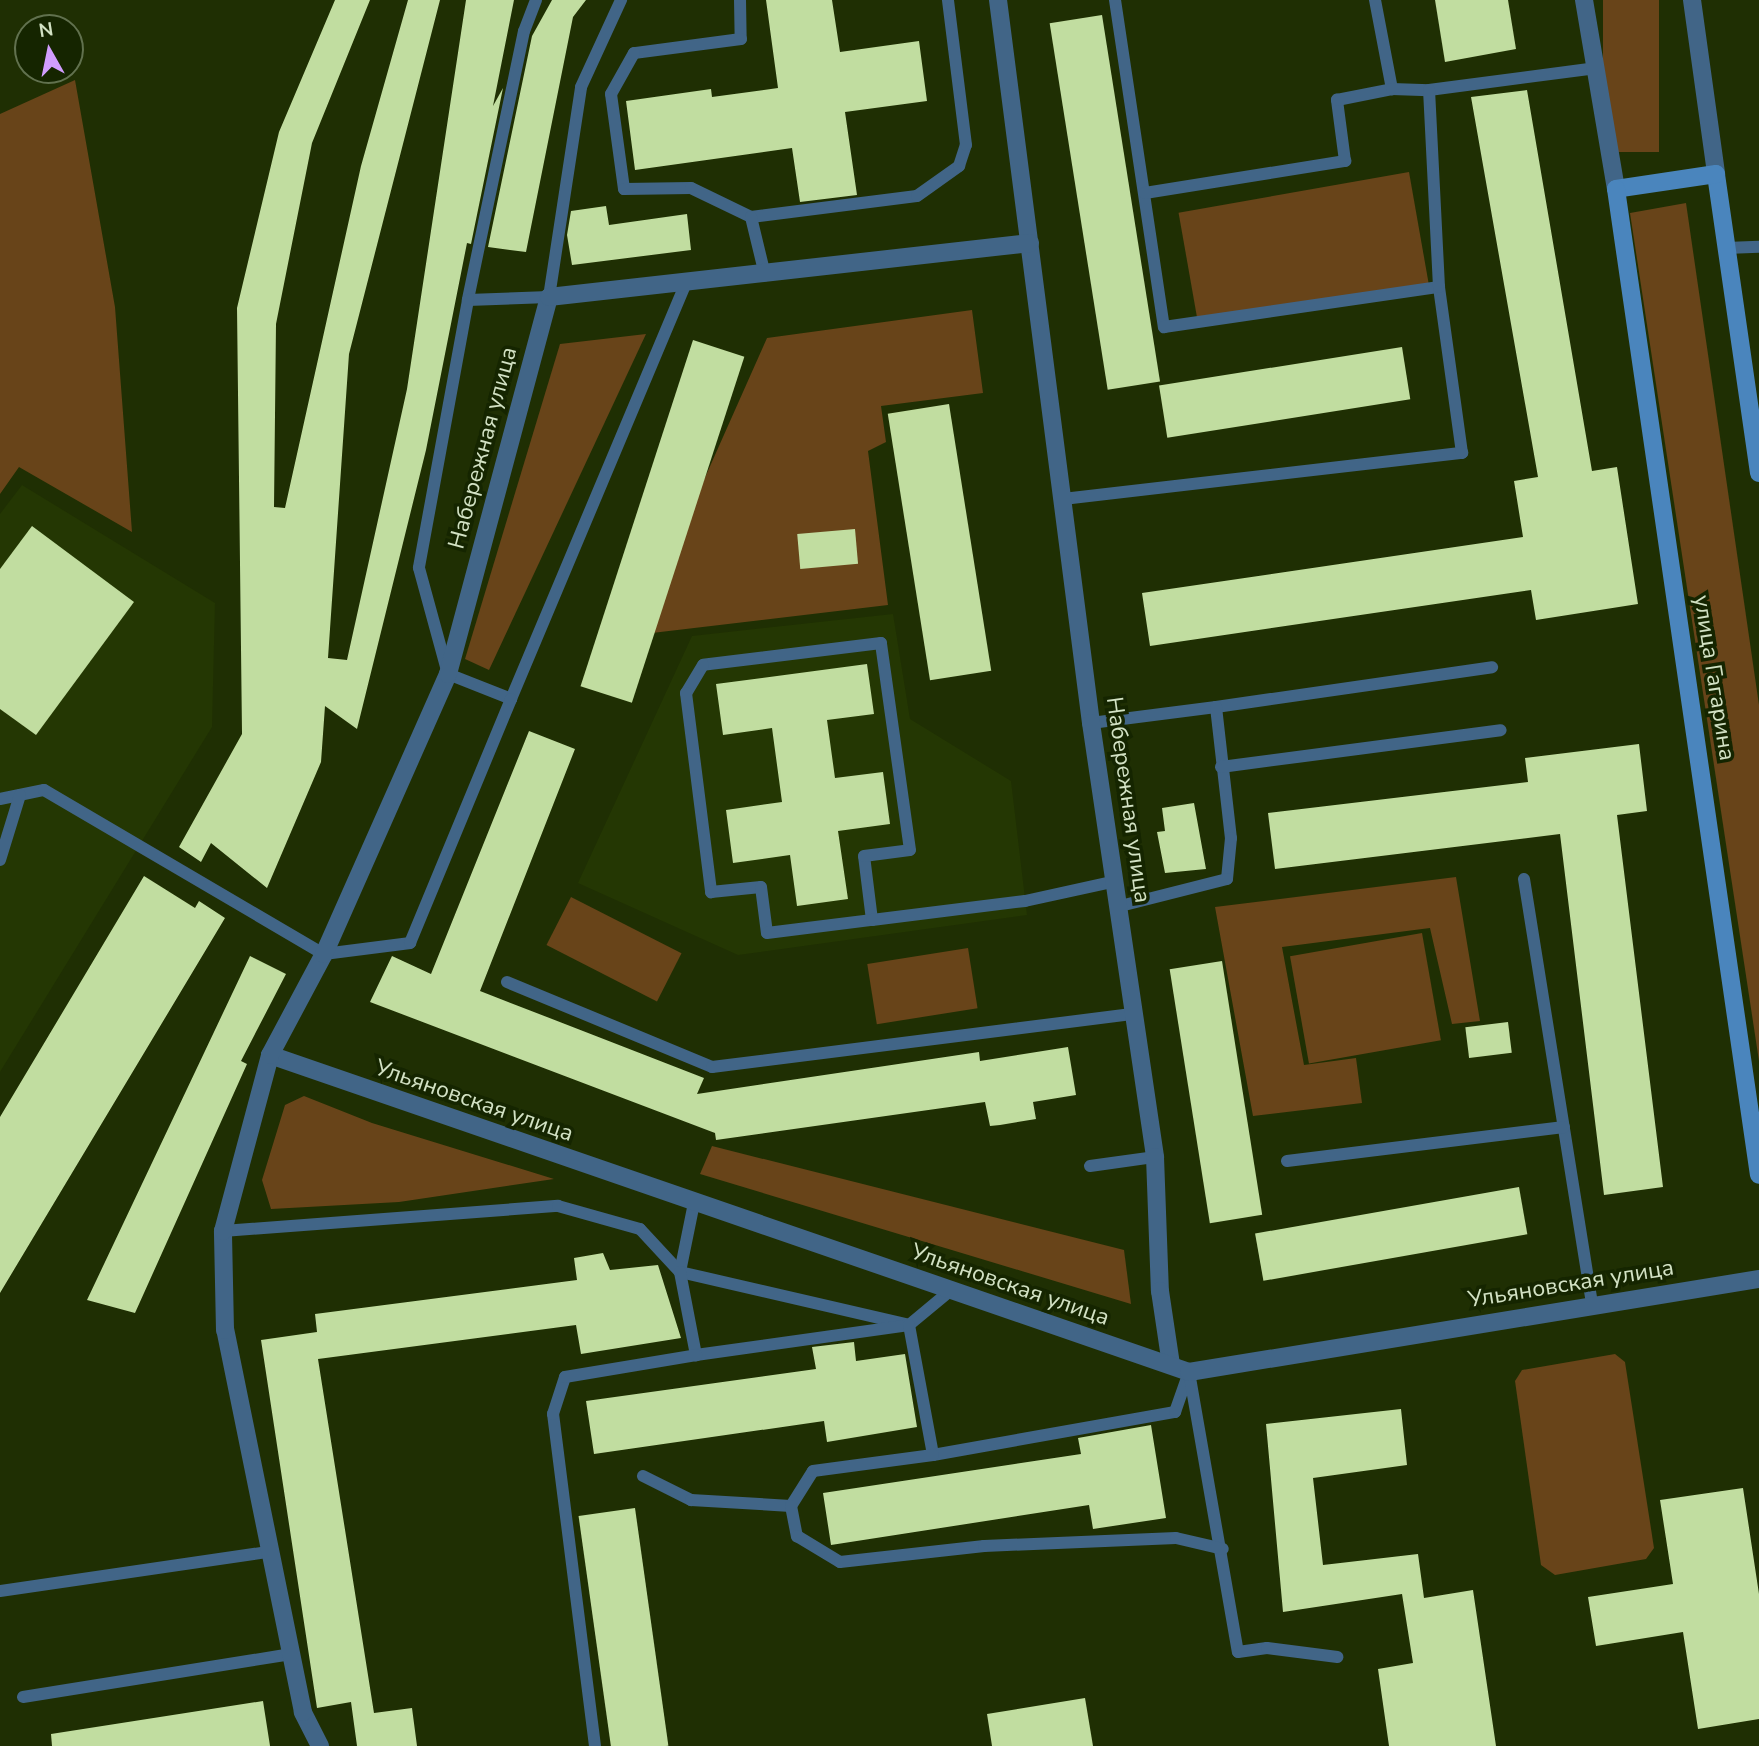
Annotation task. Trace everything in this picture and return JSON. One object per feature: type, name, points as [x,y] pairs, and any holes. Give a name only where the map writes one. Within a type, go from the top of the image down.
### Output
[{"type":"street","name":"Набережная улица","points":[[998,0],[1091,723],[1117,881],[1132,1014],[1155,1157],[1160,1291],[1171,1366]]},
{"type":"street","name":"улица Гагарина","points":[[1584,0],[1616,189],[1759,1175]]},
{"type":"street","points":[[1692,0],[1759,473]]},
{"type":"street","points":[[1616,189],[1716,174]]},
{"type":"street","points":[[549,297],[765,275],[1030,243]]},
{"type":"street","name":"Набережная улица","points":[[320,1746],[303,1712],[268,1552],[225,1330],[223,1231],[270,1055],[324,954],[448,674],[549,297]]},
{"type":"street","name":"Ульяновская улица","points":[[270,1055],[1189,1372],[1759,1279]]},
{"type":"lane","points":[[511,699],[448,674],[419,568],[468,300],[524,32],[536,0]]},
{"type":"lane","points":[[468,300],[549,297],[581,87],[621,0]]},
{"type":"lane","points":[[740,0],[741,39],[634,54],[611,94],[624,189],[691,188],[751,217],[917,196],[959,166],[966,145],[948,0]]},
{"type":"lane","points":[[1115,0],[1164,327],[1439,288]]},
{"type":"lane","points":[[1375,0],[1392,89]]},
{"type":"lane","points":[[1145,194],[1345,162],[1337,100],[1392,89],[1429,90],[1595,68]]},
{"type":"lane","points":[[1063,499],[1462,453],[1439,288],[1429,90]]},
{"type":"lane","points":[[751,217],[765,275]]},
{"type":"lane","points":[[1726,247],[1759,247]]},
{"type":"lane","points":[[0,799],[44,790],[324,954],[410,943],[686,282]]},
{"type":"lane","points":[[872,920],[864,856],[910,850],[881,643],[703,665],[686,693],[710,892],[761,887],[767,933],[872,920],[1025,901],[1117,881]]},
{"type":"lane","points":[[1091,723],[1492,667]]},
{"type":"lane","points":[[1119,906],[1227,879],[1231,838],[1216,707]]},
{"type":"lane","points":[[1221,767],[1501,730]]},
{"type":"lane","points":[[0,860],[20,795]]},
{"type":"lane","points":[[1524,879],[1592,1306]]},
{"type":"lane","points":[[507,982],[712,1067],[1132,1014]]},
{"type":"lane","points":[[1287,1161],[1564,1127]]},
{"type":"lane","points":[[1090,1166],[1155,1157]]},
{"type":"lane","points":[[694,1203],[680,1272],[696,1355]]},
{"type":"lane","points":[[223,1231],[558,1206],[640,1230],[680,1272],[909,1325]]},
{"type":"lane","points":[[595,1746],[553,1414],[565,1377],[696,1355],[909,1325],[950,1291]]},
{"type":"lane","points":[[909,1325],[933,1455]]},
{"type":"lane","points":[[1189,1372],[1175,1412],[933,1455],[813,1471],[791,1506],[797,1536],[840,1562],[984,1546],[1176,1538],[1223,1549]]},
{"type":"lane","points":[[1189,1372],[1223,1549],[1238,1652],[1267,1648],[1337,1657]]},
{"type":"lane","points":[[643,1475],[691,1500],[791,1506]]},
{"type":"lane","points":[[0,1591],[268,1552]]},
{"type":"lane","points":[[23,1697],[290,1654]]},
{"type":"shaded area","points":[[1603,0],[1659,0],[1659,152],[1603,152]]},
{"type":"shaded area","points":[[66,84],[76,84],[115,307],[132,532],[19,467],[0,494],[0,114]]},
{"type":"shaded area","points":[[1409,172],[1429,285],[1199,326],[1179,213]]},
{"type":"shaded area","points":[[1686,203],[1759,705],[1759,1061],[1630,213]]},
{"type":"shaded area","points":[[972,310],[983,393],[881,406],[886,442],[868,451],[888,605],[635,635],[767,338]]},
{"type":"shaded area","points":[[646,334],[489,670],[465,659],[560,344]]},
{"type":"shaded area","points":[[22,485],[215,603],[212,727],[0,1072],[0,514]]},
{"type":"shaded area","points":[[893,614],[910,719],[1011,781],[1027,915],[738,955],[578,883],[692,636]]},
{"type":"shaded area","points":[[1456,877],[1480,1021],[1452,1024],[1430,928],[1282,947],[1304,1065],[1356,1058],[1362,1103],[1253,1116],[1215,907]]},
{"type":"shaded area","points":[[571,897],[681,953],[657,1001],[546,945]]},
{"type":"shaded area","points":[[1422,933],[1441,1040],[1309,1064],[1290,956]]},
{"type":"shaded area","points":[[968,948],[978,1008],[877,1024],[867,964]]},
{"type":"shaded area","points":[[304,1096],[372,1123],[554,1179],[399,1202],[271,1209],[262,1180],[285,1105]]},
{"type":"shaded area","points":[[712,1146],[1124,1250],[1131,1304],[700,1174]]},
{"type":"shaded area","points":[[1615,1354],[1625,1362],[1654,1548],[1646,1559],[1555,1575],[1541,1565],[1515,1381],[1522,1370]]},
{"type":"building","points":[[335,0],[370,0],[312,143],[276,324],[274,507],[285,508],[361,166],[408,0],[440,0],[349,354],[328,658],[347,660],[407,389],[466,0],[514,0],[493,106],[503,88],[471,244],[467,243],[426,450],[357,729],[325,706],[321,762],[267,888],[211,843],[201,862],[179,847],[242,734],[237,308],[279,132]]},
{"type":"building","points":[[552,0],[586,0],[573,17],[526,252],[488,247],[532,36]]},
{"type":"building","points":[[766,0],[832,0],[840,52],[919,41],[927,101],[845,112],[857,195],[800,202],[792,148],[635,170],[626,101],[711,89],[712,97],[778,88]]},
{"type":"building","points":[[1435,0],[1508,0],[1516,49],[1445,62]]},
{"type":"building","points":[[1102,15],[1160,381],[1108,390],[1050,23]]},
{"type":"building","points":[[1527,90],[1592,471],[1617,467],[1638,604],[1536,620],[1531,590],[1150,646],[1142,593],[1523,537],[1514,481],[1538,477],[1471,97]]},
{"type":"building","points":[[606,206],[609,225],[687,214],[691,250],[572,265],[567,235],[571,211]]},
{"type":"building","points":[[693,340],[744,357],[632,703],[581,686]]},
{"type":"building","points":[[1402,347],[1410,399],[1167,438],[1159,385]]},
{"type":"building","points":[[949,404],[991,671],[930,680],[888,414]]},
{"type":"building","points":[[32,526],[134,602],[36,735],[0,709],[0,569]]},
{"type":"building","points":[[855,529],[858,564],[800,569],[797,534]]},
{"type":"building","points":[[867,664],[874,714],[827,720],[835,778],[883,772],[890,824],[838,831],[848,899],[797,906],[790,855],[733,863],[726,810],[782,802],[772,728],[723,735],[716,684]]},
{"type":"building","points":[[529,731],[575,749],[480,991],[704,1078],[697,1094],[979,1052],[980,1061],[1068,1047],[1076,1095],[1033,1102],[1036,1119],[1000,1125],[990,1126],[985,1102],[716,1140],[715,1133],[370,1002],[392,956],[431,974]]},
{"type":"building","points":[[1639,744],[1647,811],[1617,815],[1663,1187],[1604,1195],[1560,834],[1275,869],[1268,813],[1528,782],[1525,758]]},
{"type":"building","points":[[1194,803],[1206,869],[1165,873],[1157,832],[1165,831],[1162,808]]},
{"type":"building","points":[[144,876],[195,908],[199,901],[225,918],[0,1293],[0,1117]]},
{"type":"building","points":[[250,956],[286,974],[241,1061],[247,1064],[135,1313],[87,1300]]},
{"type":"building","points":[[1222,961],[1262,1215],[1210,1223],[1170,969]]},
{"type":"building","points":[[1508,1022],[1512,1053],[1469,1058],[1465,1027]]},
{"type":"building","points":[[1519,1187],[1527,1234],[1263,1281],[1255,1234]]},
{"type":"building","points":[[603,1253],[610,1270],[658,1265],[681,1338],[581,1354],[576,1325],[318,1359],[374,1713],[412,1708],[417,1746],[357,1746],[351,1702],[317,1708],[261,1340],[317,1332],[315,1314],[577,1280],[574,1258]]},
{"type":"building","points":[[854,1342],[856,1361],[905,1354],[917,1427],[827,1442],[824,1421],[594,1454],[586,1401],[816,1369],[812,1347]]},
{"type":"building","points":[[1401,1409],[1407,1465],[1313,1478],[1323,1565],[1418,1554],[1424,1598],[1473,1590],[1496,1746],[1389,1746],[1378,1669],[1413,1663],[1402,1594],[1283,1612],[1266,1424]]},
{"type":"building","points":[[1151,1425],[1166,1518],[1093,1529],[1089,1505],[831,1545],[823,1493],[1081,1454],[1078,1438]]},
{"type":"building","points":[[1743,1488],[1759,1594],[1759,1719],[1698,1729],[1683,1632],[1596,1646],[1588,1597],[1673,1584],[1660,1500]]},
{"type":"building","points":[[635,1508],[668,1746],[611,1746],[579,1516]]},
{"type":"building","points":[[1085,1698],[1093,1746],[992,1746],[987,1714]]},
{"type":"building","points":[[263,1701],[270,1746],[52,1746],[51,1734]]}]
